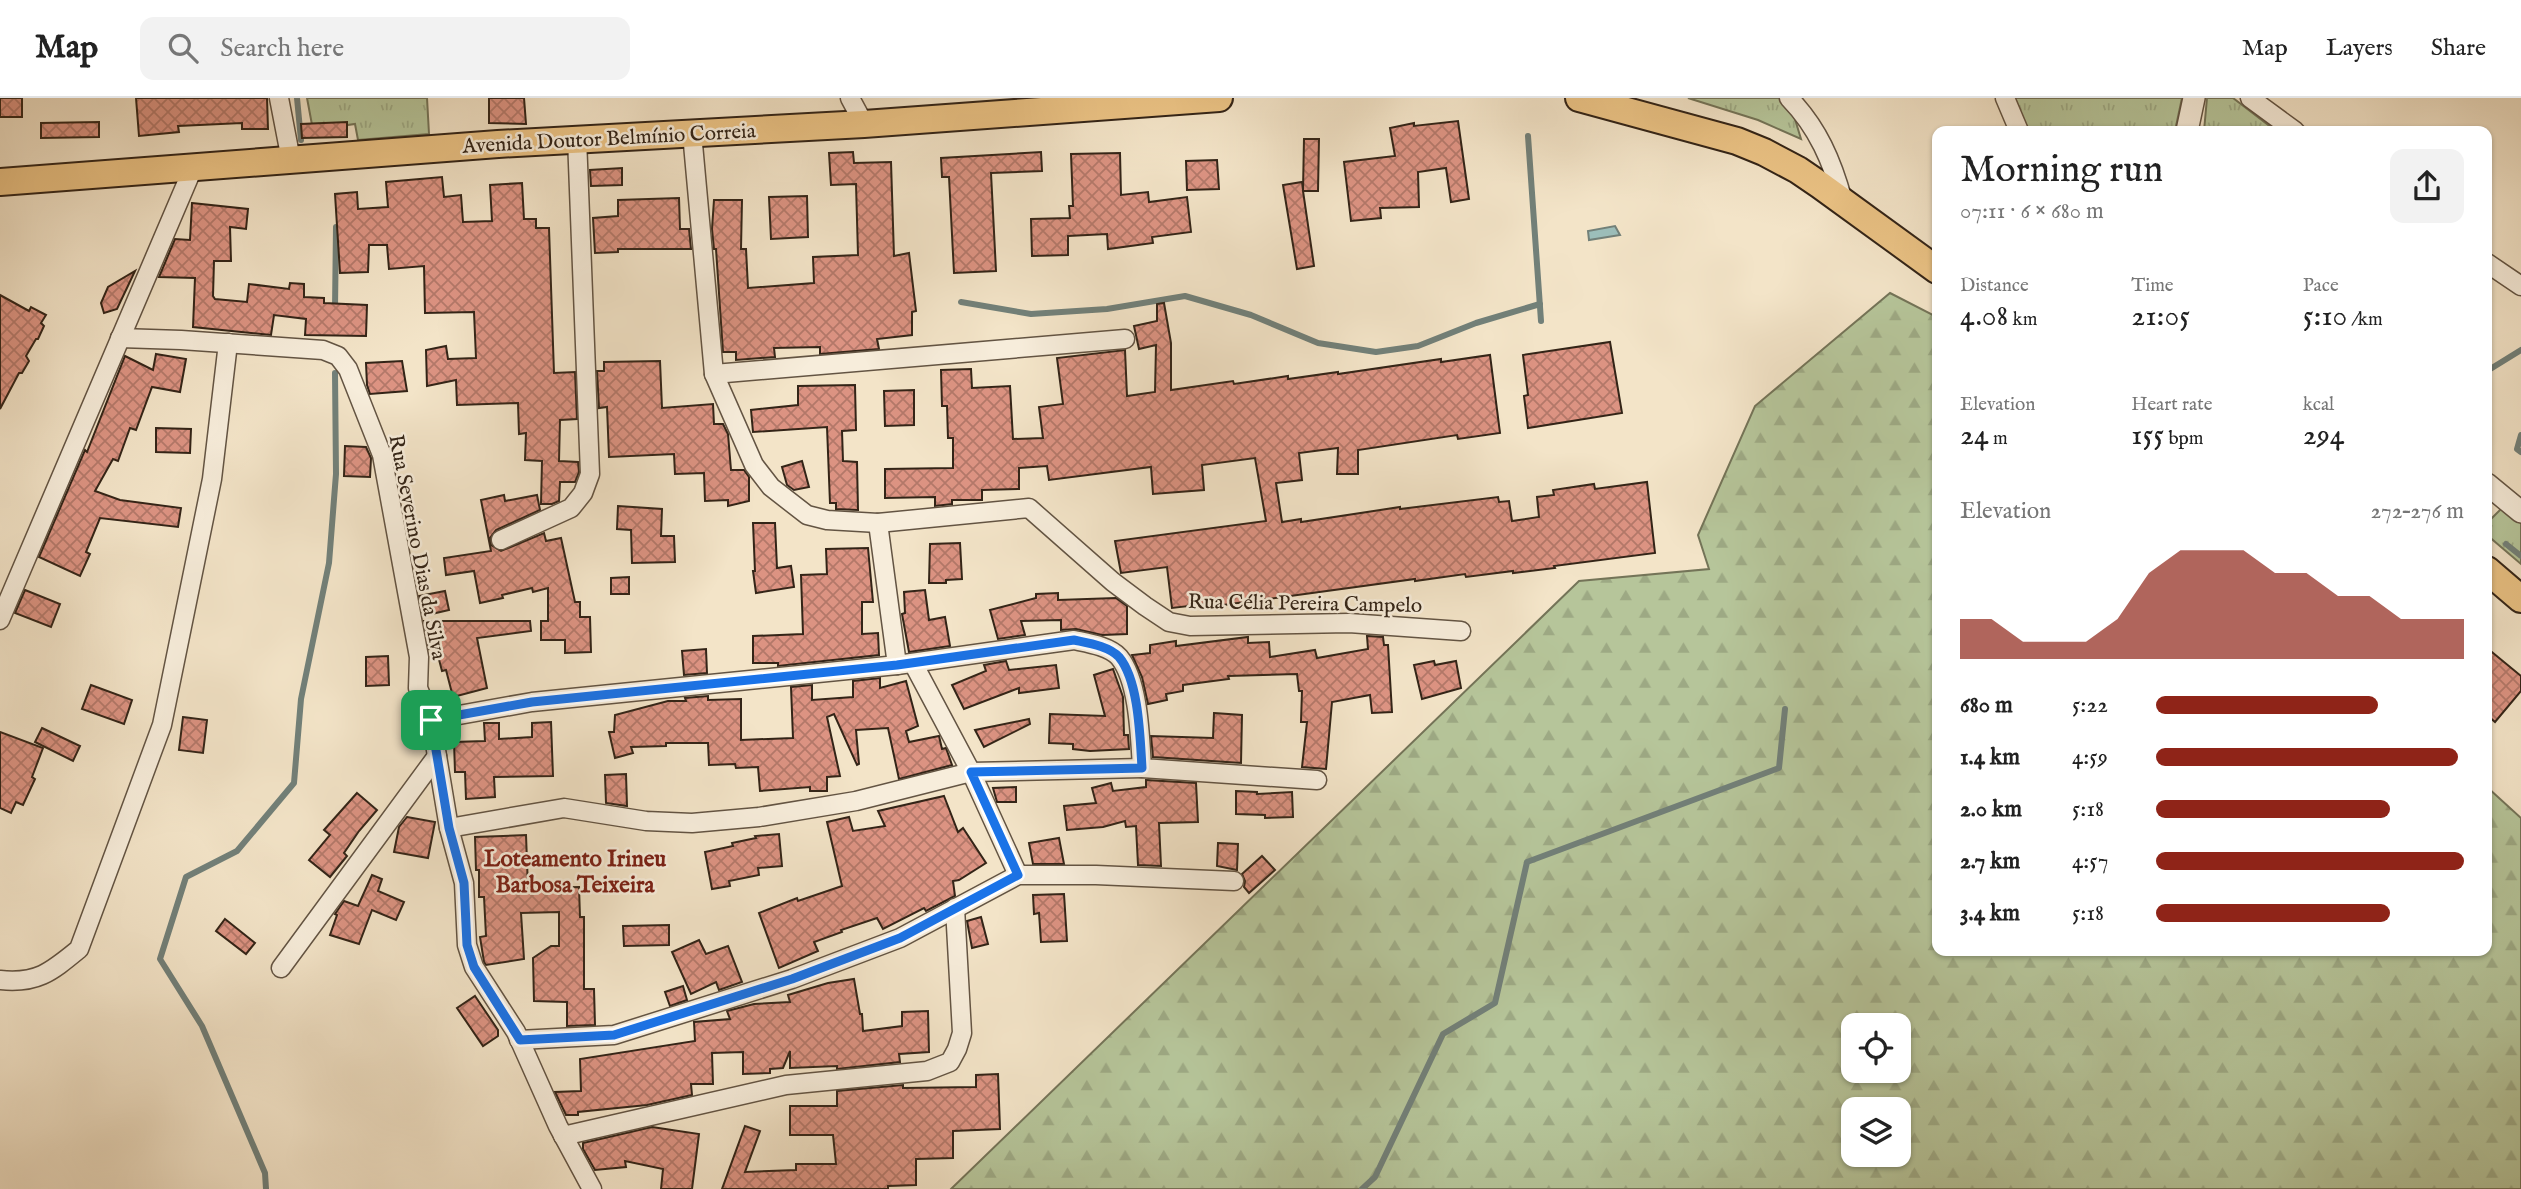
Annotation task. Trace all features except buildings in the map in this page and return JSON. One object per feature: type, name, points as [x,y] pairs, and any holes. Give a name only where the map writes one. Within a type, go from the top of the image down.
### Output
[{"type":"main road","name":"Avenida Doutor Belmínio Correia","points":[[0,182],[577,138],[864,124],[1219,98]]},
{"type":"main road","points":[[1579,98],[1737,141],[1798,170],[1932,266]]},
{"type":"main road","points":[[2492,574],[2521,599]]},
{"type":"street","points":[[279,98],[291,160]]},
{"type":"street","points":[[850,98],[864,124]]},
{"type":"street","points":[[1789,98],[1806,115],[1819,136],[1843,201]]},
{"type":"street","points":[[2006,98],[2017,126]]},
{"type":"street","points":[[2188,126],[2194,98]]},
{"type":"street","points":[[2249,98],[2288,126]]},
{"type":"street","name":"Rua Célia Pereira Campelo","points":[[692,133],[714,374],[754,465],[771,487],[807,516],[878,523],[1029,508],[1113,582],[1169,622],[1189,626],[1349,623],[1461,631]]},
{"type":"street","points":[[501,540],[571,508],[583,493],[590,474],[577,138]]},
{"type":"street","points":[[0,620],[193,168]]},
{"type":"street","points":[[2492,266],[2521,286]]},
{"type":"street","name":"Rua Severino Dias da Silva","points":[[120,338],[323,349],[338,356],[348,369],[382,455],[419,657],[418,688],[431,720],[449,828],[464,883],[470,956],[474,967],[520,1040],[563,1136],[592,1189]]},
{"type":"street","points":[[714,374],[1125,339]]},
{"type":"street","points":[[0,980],[20,982],[48,974],[79,949],[162,725],[212,479],[228,343]]},
{"type":"street","points":[[2492,488],[2521,512]]},
{"type":"street","points":[[878,523],[905,664],[971,772],[1018,875]]},
{"type":"street","points":[[431,720],[532,702],[905,664],[1074,640],[1098,645],[1118,656],[1130,679],[1142,768]]},
{"type":"street","points":[[281,968],[437,756]]},
{"type":"street","points":[[449,828],[564,808],[669,823],[759,817],[856,801],[971,772],[1142,768],[1317,780]]},
{"type":"street","points":[[520,1040],[614,1035],[792,979],[900,938],[1018,875],[1096,875],[1234,881]]},
{"type":"street","points":[[563,1136],[786,1085],[927,1071],[950,1062],[962,1033],[955,908]]},
{"type":"green space","points":[[307,98],[427,98],[429,134],[358,140],[355,124],[313,130]]},
{"type":"green space","points":[[1688,98],[1779,98],[1794,116],[1801,139],[1758,120]]},
{"type":"green space","points":[[2012,98],[2182,98],[2176,126],[2010,126]]},
{"type":"green space","points":[[2207,98],[2233,98],[2269,126],[2204,126]]},
{"type":"green space","points":[[1890,293],[1932,314],[1932,956],[2492,956],[2492,792],[2521,818],[2521,1189],[951,1189],[1579,581],[1709,569],[1698,535],[1755,406]]},
{"type":"green space","points":[[2503,507],[2521,523],[2521,564],[2492,539],[2492,518]]},
{"type":"water","points":[[1615,226],[1620,235],[1589,240],[1588,231]]},
{"type":"waterway","points":[[297,98],[301,140]]},
{"type":"waterway","points":[[1528,136],[1541,321]]},
{"type":"waterway","points":[[335,309],[336,227]]},
{"type":"waterway","points":[[961,302],[1031,314],[1107,309],[1185,296],[1251,315],[1318,343],[1376,352],[1418,346],[1476,323],[1540,304]]},
{"type":"waterway","points":[[2492,368],[2521,350]]},
{"type":"waterway","points":[[266,1189],[265,1173],[202,1026],[160,959],[186,877],[237,851],[294,783],[301,699],[329,563],[336,474],[335,373]]},
{"type":"waterway","points":[[2521,435],[2517,449],[2521,452]]},
{"type":"waterway","points":[[2506,544],[2521,556]]},
{"type":"waterway","points":[[1362,1189],[1375,1177],[1443,1034],[1495,1003],[1527,862],[1779,768],[1785,709]]},
{"type":"district","name":"Loteamento Irineu Barbosa Teixeira","points":[[575,871]]},
{"type":"route","points":[[1074,640],[1098,645],[1118,656],[1130,679],[1140,737],[1142,768],[971,772],[1018,875],[900,938],[792,979],[614,1035],[520,1040],[474,967],[467,945],[464,883],[449,828],[431,720],[532,702],[897,665],[1074,640]]}]
